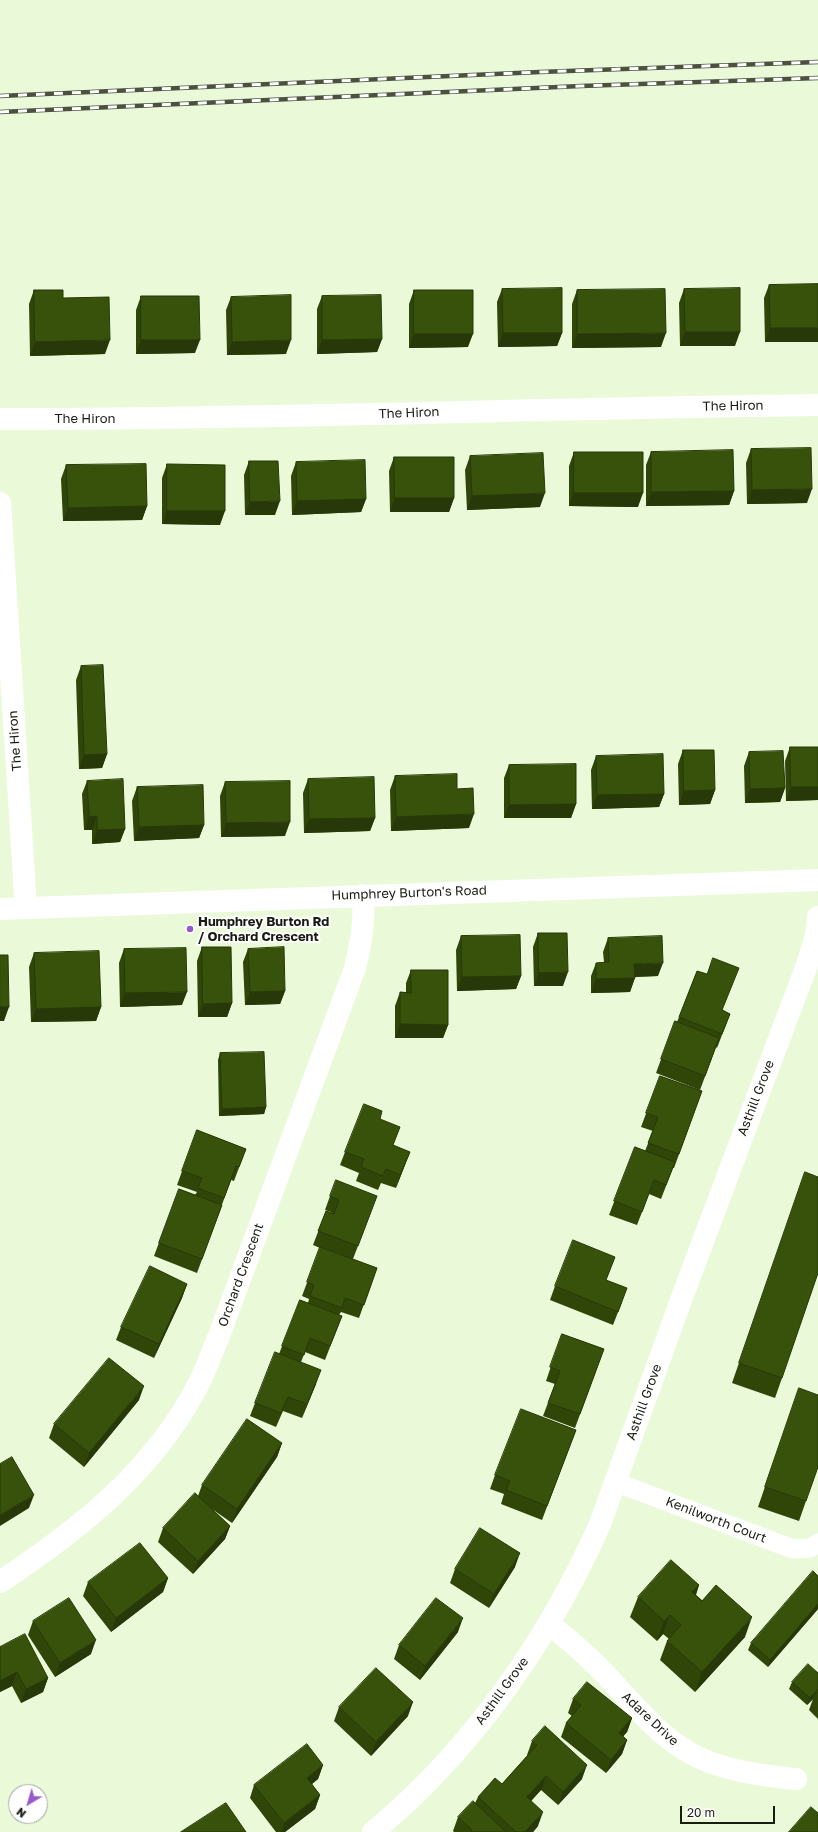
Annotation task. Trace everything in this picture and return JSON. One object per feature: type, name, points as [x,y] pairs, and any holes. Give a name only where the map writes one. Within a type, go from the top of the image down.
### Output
[{"type":"street","name":"The Hiron","points":[[0,419],[178,419],[633,407],[818,405]]},
{"type":"street","name":"The Hiron","points":[[0,503],[26,908]]},
{"type":"street","name":"Humphrey Burton's Road","points":[[0,909],[818,880]]},
{"type":"street","name":"Orchard Crescent","points":[[0,1582],[81,1525],[118,1492],[157,1447],[184,1409],[199,1383],[220,1333],[355,968],[362,939],[364,916],[363,895]]},
{"type":"street","name":"Asthill Grove","points":[[372,1832],[420,1790],[478,1724],[522,1665],[549,1624],[583,1561],[615,1482],[689,1277],[808,962],[816,935],[818,917]]},
{"type":"street","name":"Adare Drive","points":[[549,1624],[585,1655],[641,1714],[690,1753],[718,1765],[796,1779]]},
{"type":"lane","name":"Kenilworth Court","points":[[615,1482],[793,1549],[810,1548],[818,1543]]},
{"type":"building","points":[[818,284],[818,328],[770,328],[769,285]]},
{"type":"building","points":[[562,288],[562,333],[503,333],[502,289]]},
{"type":"building","points":[[740,288],[740,332],[685,332],[684,289]]},
{"type":"building","points":[[665,289],[666,333],[577,334],[577,290]]},
{"type":"building","points":[[34,290],[63,290],[63,298],[109,297],[110,340],[35,342]]},
{"type":"building","points":[[414,290],[473,290],[473,334],[414,334]]},
{"type":"building","points":[[291,295],[291,340],[232,342],[231,297]]},
{"type":"building","points":[[381,295],[382,339],[322,340],[322,296]]},
{"type":"building","points":[[141,296],[199,296],[200,340],[141,340]]},
{"type":"building","points":[[811,448],[812,489],[752,490],[751,449]]},
{"type":"building","points":[[733,450],[734,491],[651,492],[651,452]]},
{"type":"building","points":[[574,452],[643,452],[643,493],[574,493]]},
{"type":"building","points":[[543,453],[545,493],[472,496],[470,456]]},
{"type":"building","points":[[394,457],[454,457],[454,498],[395,498]]},
{"type":"building","points":[[365,460],[366,499],[297,501],[296,462]]},
{"type":"building","points":[[249,461],[278,461],[280,501],[250,502]]},
{"type":"building","points":[[146,464],[147,506],[68,508],[66,465]]},
{"type":"building","points":[[167,464],[225,465],[225,511],[167,511]]},
{"type":"building","points":[[103,665],[107,754],[84,755],[81,666]]},
{"type":"building","points":[[790,747],[818,747],[818,787],[791,787]]},
{"type":"building","points":[[683,750],[714,750],[715,790],[684,791]]},
{"type":"building","points":[[783,751],[785,788],[750,789],[749,752]]},
{"type":"building","points":[[663,754],[664,794],[597,795],[596,756]]},
{"type":"building","points":[[576,764],[576,804],[509,805],[509,765]]},
{"type":"building","points":[[457,774],[457,789],[473,788],[474,814],[396,817],[395,776]]},
{"type":"building","points":[[374,777],[375,818],[309,819],[308,779]]},
{"type":"building","points":[[123,779],[125,829],[97,830],[97,816],[89,817],[87,781]]},
{"type":"building","points":[[290,781],[290,822],[226,823],[225,782]]},
{"type":"building","points":[[203,785],[204,825],[139,827],[137,787]]},
{"type":"building","points":[[538,933],[567,933],[568,972],[539,973]]},
{"type":"building","points":[[520,935],[521,976],[462,977],[461,936]]},
{"type":"building","points":[[662,936],[663,963],[634,964],[635,978],[596,979],[596,963],[609,962],[608,938]]},
{"type":"building","points":[[202,947],[231,947],[232,1003],[203,1004]]},
{"type":"building","points":[[284,947],[285,991],[250,992],[248,949]]},
{"type":"building","points":[[186,948],[187,992],[125,993],[124,949]]},
{"type":"building","points":[[99,951],[101,1007],[36,1009],[34,953]]},
{"type":"building","points":[[0,955],[8,955],[9,1007],[0,1007]]},
{"type":"building","points":[[713,958],[739,968],[722,1010],[730,1014],[722,1034],[679,1017],[697,971],[707,974]]},
{"type":"building","points":[[411,970],[448,970],[448,1025],[400,1024],[400,992],[411,993]]},
{"type":"building","points":[[675,1021],[719,1038],[705,1076],[661,1059]]},
{"type":"building","points":[[264,1052],[266,1107],[222,1109],[220,1053]]},
{"type":"building","points":[[660,1076],[702,1091],[679,1154],[648,1143],[658,1117],[646,1113]]},
{"type":"building","points":[[364,1104],[382,1111],[380,1119],[400,1127],[393,1145],[410,1152],[400,1175],[386,1169],[383,1176],[361,1167],[364,1159],[345,1152]]},
{"type":"building","points":[[197,1130],[246,1149],[239,1167],[236,1166],[224,1198],[198,1188],[202,1178],[182,1171]]},
{"type":"building","points":[[635,1147],[675,1162],[666,1185],[654,1180],[642,1212],[614,1201]]},
{"type":"building","points":[[805,1172],[818,1177],[818,1273],[782,1378],[739,1363]]},
{"type":"building","points":[[336,1180],[377,1196],[358,1246],[318,1231],[326,1211],[334,1214],[339,1200],[330,1196]]},
{"type":"building","points":[[179,1189],[222,1205],[202,1259],[159,1243]]},
{"type":"building","points":[[573,1240],[615,1257],[606,1280],[627,1288],[618,1312],[555,1286]]},
{"type":"building","points":[[320,1247],[377,1268],[364,1305],[345,1298],[342,1308],[310,1296],[314,1285],[307,1282]]},
{"type":"building","points":[[150,1266],[187,1284],[159,1344],[121,1327]]},
{"type":"building","points":[[300,1300],[342,1316],[330,1346],[310,1338],[304,1355],[282,1346]]},
{"type":"building","points":[[562,1334],[604,1349],[580,1414],[548,1403],[560,1371],[550,1367]]},
{"type":"building","points":[[275,1352],[321,1370],[307,1404],[288,1397],[281,1413],[255,1403]]},
{"type":"building","points":[[109,1358],[144,1386],[89,1453],[54,1424]]},
{"type":"building","points":[[799,1388],[818,1395],[818,1467],[806,1501],[765,1487]]},
{"type":"building","points":[[521,1409],[576,1430],[547,1506],[506,1490],[510,1481],[495,1475]]},
{"type":"building","points":[[247,1419],[282,1443],[237,1509],[202,1485]]},
{"type":"building","points":[[12,1457],[34,1495],[0,1515],[0,1464]]},
{"type":"building","points":[[195,1493],[230,1526],[198,1561],[163,1528]]},
{"type":"building","points":[[480,1528],[520,1553],[494,1594],[455,1569]]},
{"type":"building","points":[[140,1543],[168,1578],[116,1618],[88,1582]]},
{"type":"building","points":[[671,1560],[699,1585],[692,1592],[702,1601],[716,1585],[752,1617],[702,1672],[667,1641],[681,1625],[670,1615],[664,1621],[638,1597]]},
{"type":"building","points":[[813,1571],[818,1576],[818,1604],[770,1660],[751,1643]]},
{"type":"building","points":[[69,1598],[96,1640],[60,1663],[33,1621]]},
{"type":"building","points":[[436,1598],[463,1618],[425,1666],[399,1645]]},
{"type":"building","points":[[25,1634],[48,1678],[26,1689],[17,1672],[0,1681],[0,1647]]},
{"type":"building","points":[[808,1664],[818,1673],[818,1689],[810,1698],[792,1682]]},
{"type":"building","points":[[376,1668],[413,1702],[376,1742],[339,1707]]},
{"type":"building","points":[[587,1682],[632,1718],[619,1733],[627,1740],[611,1760],[566,1723],[581,1705],[573,1699]]},
{"type":"building","points":[[545,1726],[587,1765],[563,1792],[546,1776],[527,1797],[543,1812],[525,1832],[516,1832],[478,1797],[495,1778],[502,1784],[537,1745],[532,1741]]},
{"type":"building","points":[[307,1744],[323,1765],[307,1778],[320,1795],[284,1823],[254,1785]]},
{"type":"building","points":[[473,1801],[506,1832],[470,1832],[472,1830],[458,1817]]},
{"type":"building","points":[[226,1803],[246,1832],[181,1832]]},
{"type":"building","points":[[811,1807],[818,1813],[818,1832],[789,1832]]},
{"type":"railway","points":[[0,96],[540,72],[818,62]]},
{"type":"railway","points":[[0,112],[581,86],[818,78]]},
{"type":"place","name":"Humphrey Burton Rd / Orchard Crescent","points":[[190,929]]}]
